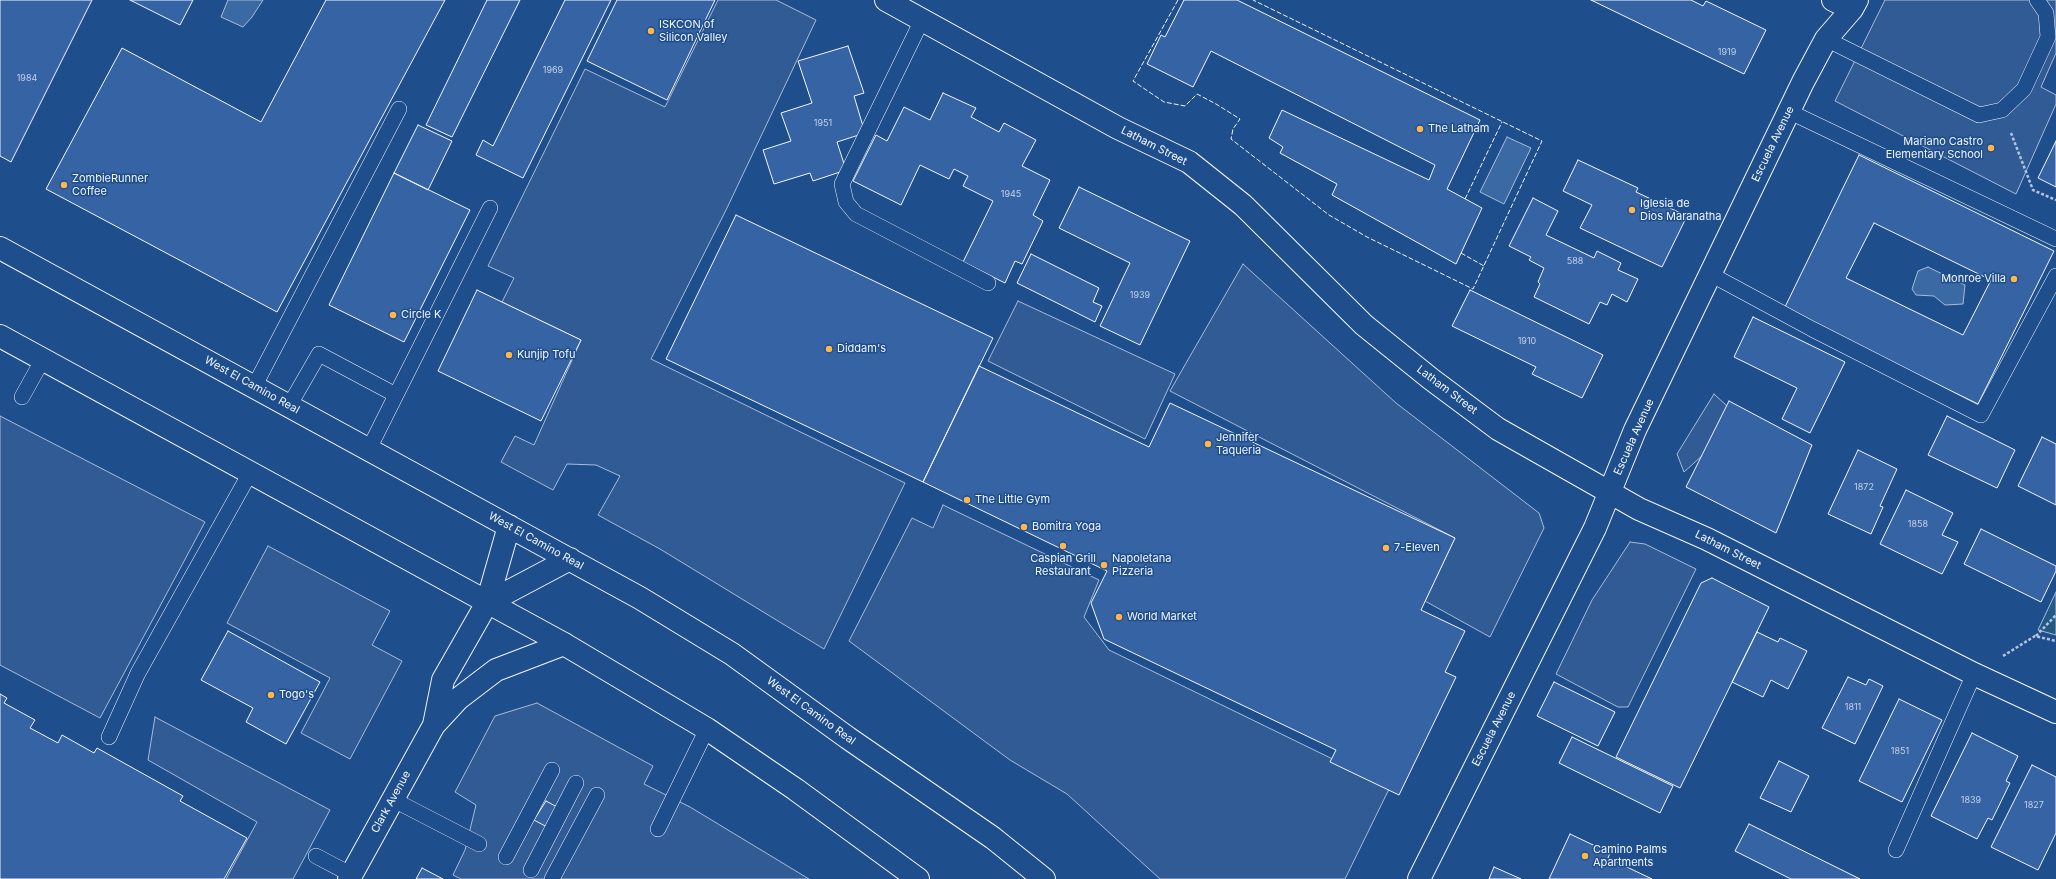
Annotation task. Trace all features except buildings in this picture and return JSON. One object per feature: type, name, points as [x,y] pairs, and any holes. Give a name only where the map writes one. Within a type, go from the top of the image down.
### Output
[{"type":"street","name":"Latham Street","points":[[886,0],[1105,121],[1189,162],[1243,205],[1364,325],[1431,379],[1498,429],[1640,509],[1707,539],[1974,674],[2056,712]]},
{"type":"street","name":"Escuela Avenue","points":[[1419,879],[1595,528],[1635,430],[1788,111],[1847,3]]},
{"type":"street","name":"West El Camino Real","points":[[0,248],[537,540],[640,598],[732,654],[848,738],[993,838],[1044,879]]},
{"type":"street","points":[[0,336],[564,644],[707,729],[802,794],[918,879]]},
{"type":"street","name":"Clark Avenue","points":[[434,725],[443,680],[487,603],[509,526]]},
{"type":"street","points":[[487,603],[570,559]]},
{"type":"street","name":"Clark Avenue","points":[[351,877],[434,725],[458,699],[496,670],[564,644]]},
{"type":"lane","points":[[1826,39],[1979,115],[2002,110],[2024,89],[2048,37],[2046,13],[2037,0]]},
{"type":"lane","points":[[922,20],[842,184],[846,202],[856,214],[988,283]]},
{"type":"lane","points":[[254,386],[399,109]]},
{"type":"lane","points":[[1788,111],[2056,239]]},
{"type":"lane","points":[[369,449],[490,208]]},
{"type":"lane","points":[[1710,274],[1812,329],[1982,415],[2056,276]]},
{"type":"lane","points":[[289,406],[319,354],[396,395]]},
{"type":"lane","points":[[22,397],[43,360]]},
{"type":"lane","points":[[109,737],[138,673],[250,473]]},
{"type":"lane","points":[[1896,850],[1974,674]]},
{"type":"lane","points":[[658,829],[707,729]]},
{"type":"lane","points":[[506,857],[552,770]]},
{"type":"lane","points":[[531,870],[576,783]]},
{"type":"lane","points":[[552,879],[597,795]]},
{"type":"lane","points":[[392,800],[479,844]]},
{"type":"lane","points":[[316,856],[351,877]]},
{"type":"path","points":[[2002,110],[2033,190],[2056,200]]},
{"type":"path","points":[[1974,674],[2036,636],[2056,615]]},
{"type":"path","points":[[2036,636],[2056,641]]},
{"type":"shaded area","points":[[228,0],[263,0],[252,17],[243,27],[221,17]]},
{"type":"shaded area","points":[[718,0],[776,0],[816,20],[727,208],[651,359],[905,483],[824,649],[660,549],[598,515],[620,476],[596,465],[567,464],[553,490],[501,462],[515,436],[534,445],[581,340],[502,302],[514,278],[488,266],[585,69],[665,107]]},
{"type":"shaded area","name":"Mariano Castro Elementary School","points":[[1885,0],[2056,0],[2056,53],[2041,87],[2056,95],[2056,104],[2016,194],[1835,101]]},
{"type":"shaded area","points":[[1507,137],[1531,148],[1504,204],[1480,192]]},
{"type":"shaded area","points":[[1243,264],[1396,403],[1539,513],[1544,528],[1490,637],[1425,601],[1455,538],[1170,391]]},
{"type":"shaded area","points":[[1928,267],[1965,285],[1963,304],[1945,305],[1934,296],[1916,295],[1912,289],[1918,271]]},
{"type":"shaded area","points":[[1018,301],[1175,374],[1145,439],[988,361]]},
{"type":"shaded area","points":[[1714,394],[1727,406],[1704,454],[1684,472],[1677,454]]},
{"type":"shaded area","points":[[0,416],[205,522],[100,718],[0,665]]},
{"type":"shaded area","points":[[943,505],[1099,580],[1084,617],[1109,650],[1390,787],[1345,879],[1160,879],[1067,794],[1010,760],[849,641],[912,518],[933,528]]},
{"type":"shaded area","points":[[1630,542],[1645,544],[1696,569],[1628,707],[1618,707],[1556,674],[1592,600]]},
{"type":"shaded area","points":[[268,546],[390,611],[372,645],[402,661],[350,759],[301,733],[330,678],[227,623]]},
{"type":"shaded area","points":[[2056,592],[2056,635],[2038,630]]},
{"type":"shaded area","points":[[537,703],[653,766],[644,784],[690,807],[809,879],[461,879],[453,875],[465,850],[476,805],[455,792],[495,716]]},
{"type":"shaded area","points":[[155,717],[330,810],[293,879],[226,879],[257,822],[148,760]]},
{"type":"fence","points":[[1178,0],[1133,81],[1164,102],[1185,106],[1197,94],[1216,104],[1240,119],[1233,129],[1231,139],[1329,215],[1367,237],[1473,289],[1542,141],[1253,0]]},
{"type":"fence","points":[[1465,199],[1502,122]]},
{"type":"fence","points":[[1461,253],[1484,266]]},
{"type":"place","name":"ISKCON of Silicon Valley","points":[[651,31]]},
{"type":"place","name":"The Latham","points":[[1420,129]]},
{"type":"place","name":"Mariano Castro Elementary School","points":[[1991,148]]},
{"type":"place","name":"ZombieRunner Coffee","points":[[64,185]]},
{"type":"place","name":"Iglesia de Dios Maranatha","points":[[1632,210]]},
{"type":"place","name":"Monroe Villa","points":[[2014,279]]},
{"type":"place","name":"Circle K","points":[[393,315]]},
{"type":"place","name":"Diddam's","points":[[829,349]]},
{"type":"place","name":"Kunjip Tofu","points":[[509,355]]},
{"type":"place","name":"Jennifer Taqueria","points":[[1208,444]]},
{"type":"place","name":"The Little Gym","points":[[967,500]]},
{"type":"place","name":"Bomitra Yoga","points":[[1024,527]]},
{"type":"place","name":"Caspian Grill Restaurant","points":[[1063,546]]},
{"type":"place","name":"7-Eleven","points":[[1386,548]]},
{"type":"place","name":"Napoletana Pizzeria","points":[[1104,565]]},
{"type":"place","name":"World Market","points":[[1119,617]]},
{"type":"place","name":"Togo's","points":[[271,695]]},
{"type":"place","name":"Camino Palms Apartments","points":[[1585,856]]}]
